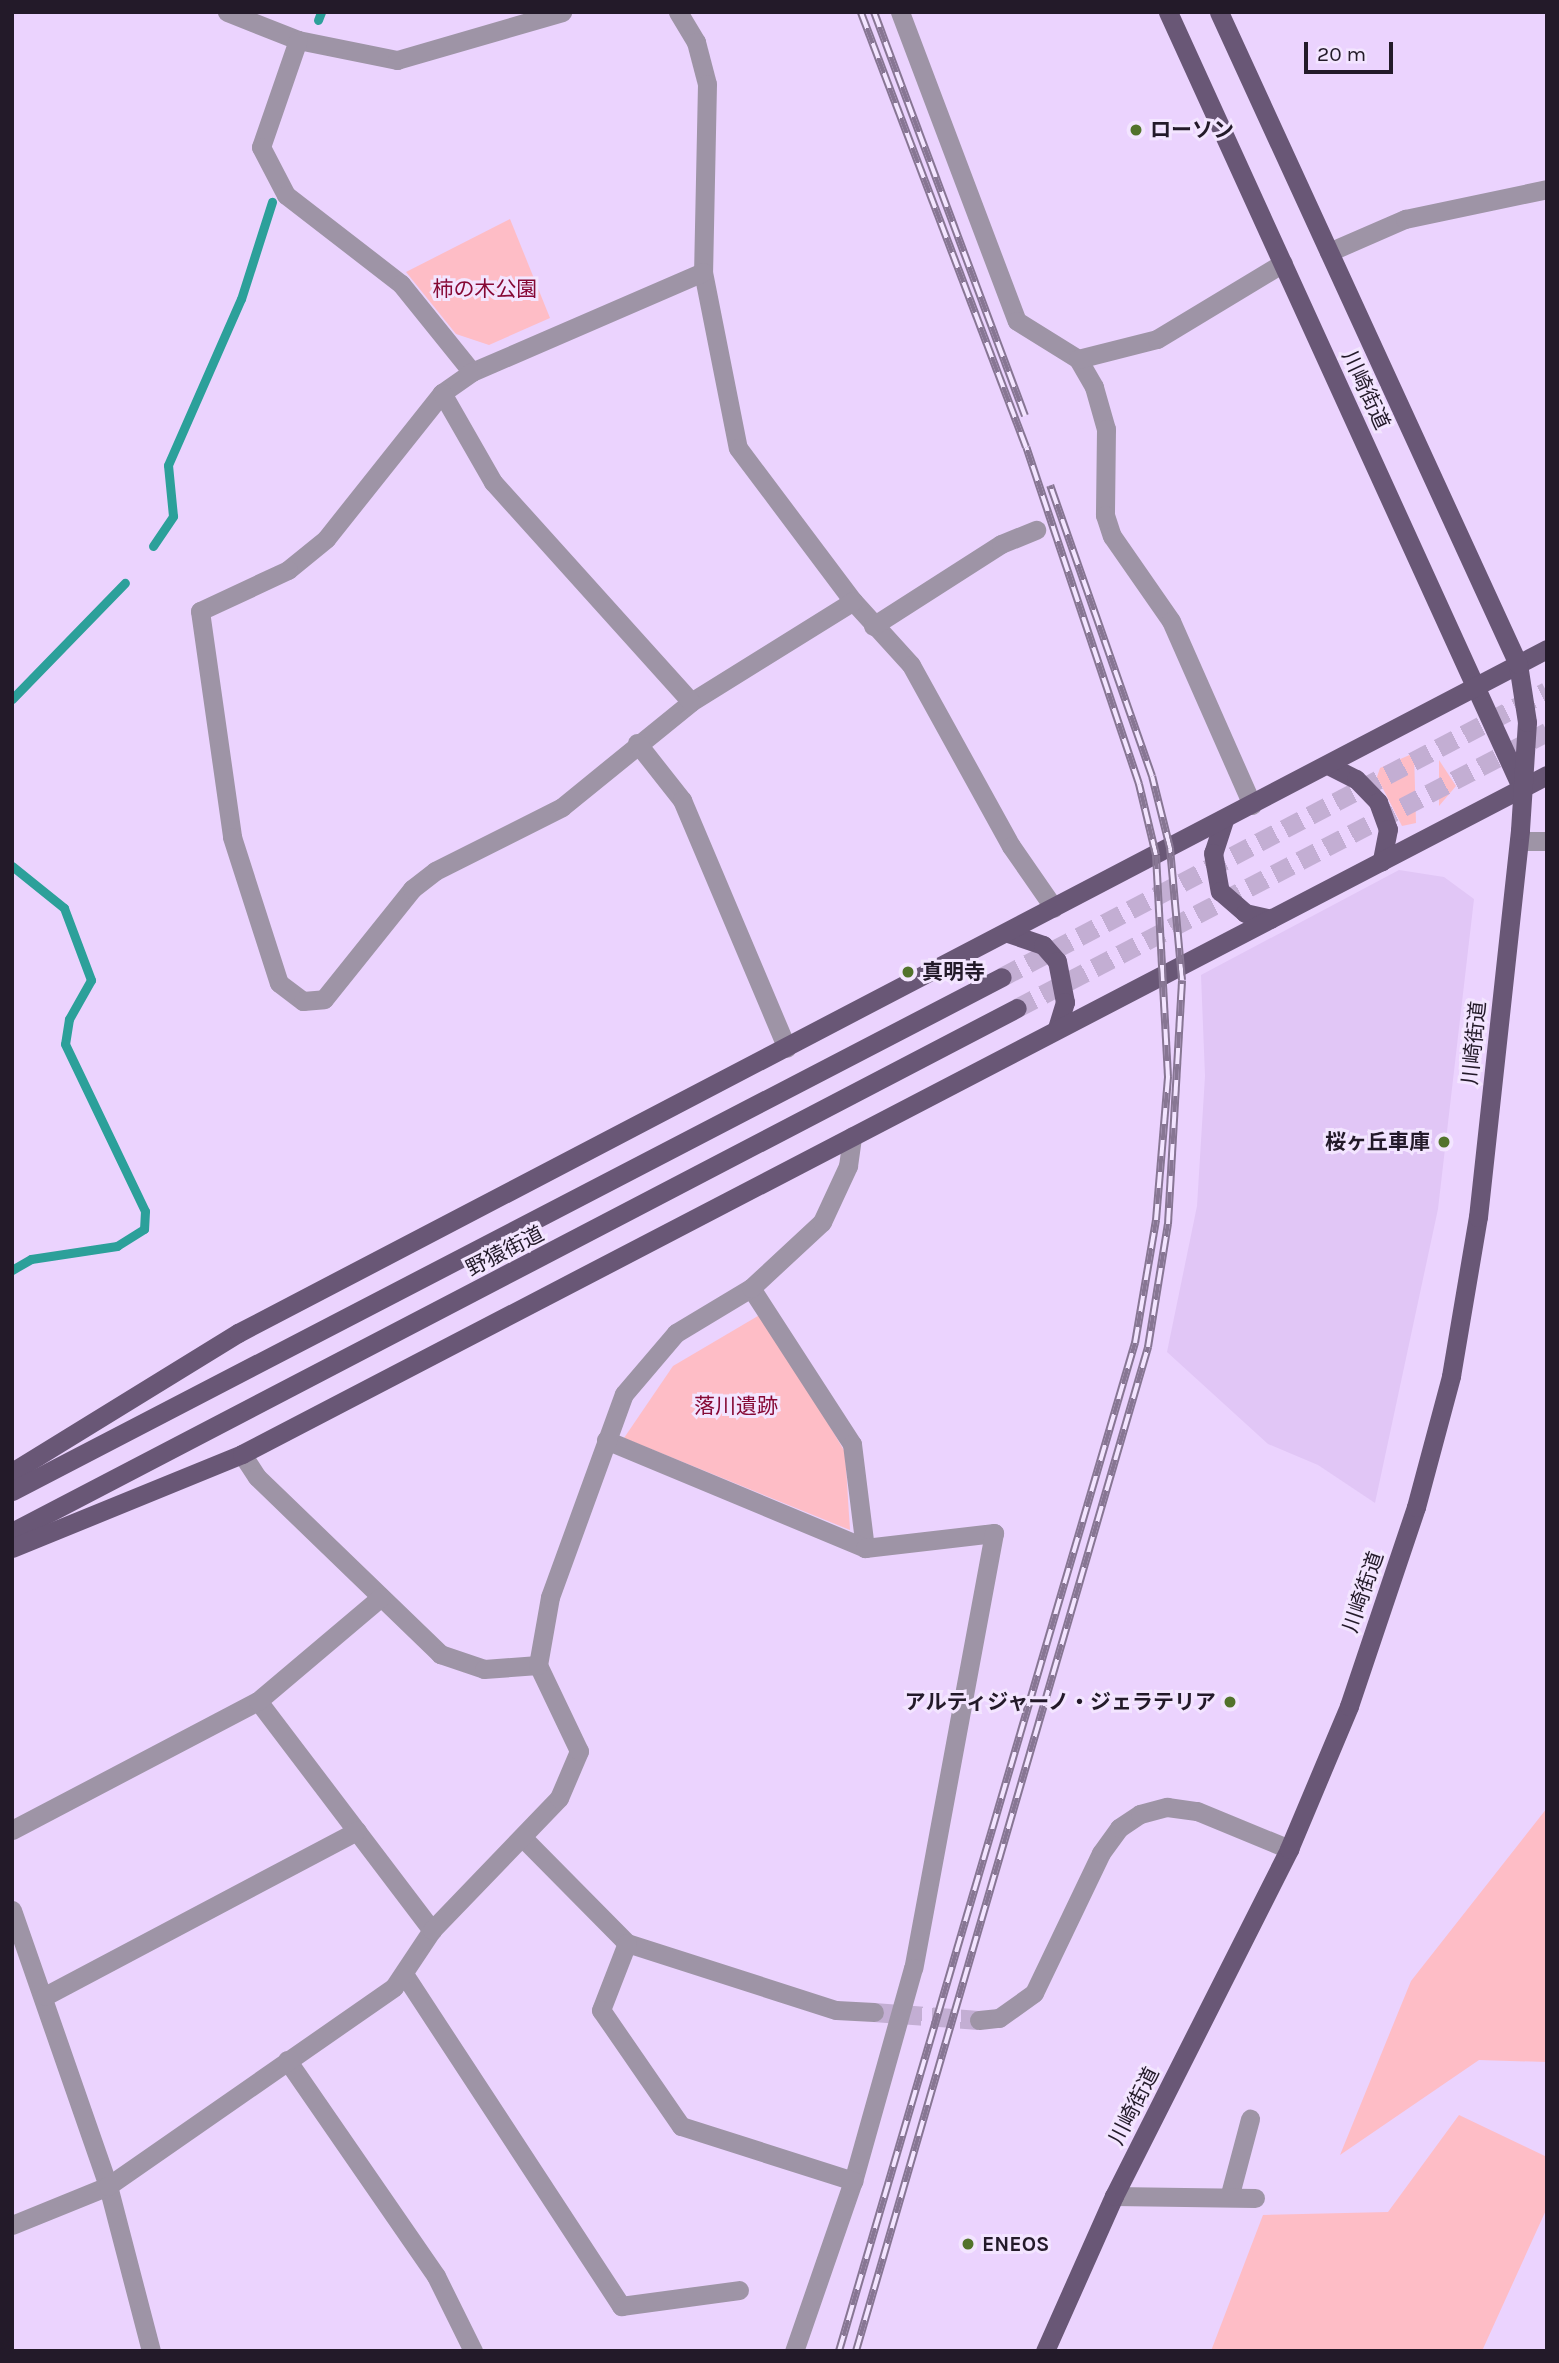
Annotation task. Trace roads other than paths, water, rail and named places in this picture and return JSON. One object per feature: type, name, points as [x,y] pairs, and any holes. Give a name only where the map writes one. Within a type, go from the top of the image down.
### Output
[{"type":"main road","name":"川崎街道","points":[[1168,12],[1477,686],[1521,788]]},
{"type":"main road","name":"川崎街道","points":[[1045,2351],[1114,2196],[1289,1849],[1349,1706],[1416,1507],[1451,1376],[1478,1217],[1519,841],[1527,722],[1518,664],[1219,12]]},
{"type":"main road","points":[[12,1472],[238,1333],[1547,649]]},
{"type":"main road","points":[[1328,765],[1356,779],[1378,802],[1388,829],[1382,860]]},
{"type":"main road","points":[[12,1548],[242,1454],[1547,775]]},
{"type":"main road","points":[[1224,820],[1213,853],[1220,891],[1245,913],[1270,919]]},
{"type":"main road","points":[[1007,933],[1042,945],[1057,961],[1065,1002],[1057,1029]]},
{"type":"main road","name":"野猿街道","points":[[12,1490],[1002,977]]},
{"type":"main road","name":"野猿街道","points":[[12,1532],[1017,1008]]},
{"type":"street","points":[[227,12],[298,40],[397,60],[562,12]]},
{"type":"street","points":[[678,12],[696,42],[707,84],[703,272],[738,449],[873,626],[911,665],[1011,846],[1054,908]]},
{"type":"street","points":[[900,12],[1017,321],[1078,359],[1094,387],[1106,429],[1105,515],[1112,536],[1171,621],[1252,805]]},
{"type":"street","points":[[298,40],[261,147],[267,159],[286,195],[401,284],[472,372]]},
{"type":"street","points":[[1329,252],[1405,219],[1547,190]]},
{"type":"street","points":[[1078,359],[1157,338],[1283,263]]},
{"type":"street","points":[[703,272],[472,372],[442,393],[326,539],[288,570],[200,611],[232,836],[279,984],[303,1001],[324,999],[412,889],[562,807],[637,743],[691,702],[853,601]]},
{"type":"street","points":[[442,393],[493,482],[691,702]]},
{"type":"street","points":[[873,626],[1001,544],[1036,530]]},
{"type":"street","points":[[637,743],[682,800],[787,1048]]},
{"type":"street","points":[[1519,841],[1547,841]]},
{"type":"street","points":[[12,2225],[108,2186],[404,1974],[432,1930],[559,1798],[579,1751],[538,1665],[550,1597],[624,1394],[654,1352],[751,1288],[822,1223],[848,1166],[852,1136]]},
{"type":"street","points":[[751,1288],[852,1444],[865,1548]]},
{"type":"street","points":[[606,1440],[865,1548],[994,1533],[913,1968],[853,2181],[794,2351]]},
{"type":"street","points":[[242,1454],[440,1654],[484,1669],[538,1665]]},
{"type":"street","points":[[12,1830],[258,1701],[381,1597]]},
{"type":"street","points":[[258,1701],[432,1930]]},
{"type":"street","points":[[979,2020],[999,2018],[1034,1993],[1101,1853],[1119,1828],[1140,1814],[1167,1807],[1197,1811],[1289,1849]]},
{"type":"street","points":[[45,1996],[357,1831]]},
{"type":"street","points":[[523,1838],[627,1944],[836,2010],[874,2012]]},
{"type":"street","points":[[12,1910],[45,1996],[108,2186],[151,2351]]},
{"type":"street","points":[[627,1944],[601,2010],[681,2126],[853,2181]]},
{"type":"street","points":[[404,1974],[621,2306],[739,2290]]},
{"type":"street","points":[[287,2060],[436,2276],[466,2348]]},
{"type":"street","points":[[1230,2194],[1250,2119]]},
{"type":"street","points":[[1114,2196],[1230,2194],[1255,2198]]},
{"type":"waterway","points":[[318,20],[321,12]]},
{"type":"waterway","points":[[153,546],[173,516],[168,465],[241,299],[272,202]]},
{"type":"waterway","points":[[12,699],[125,583]]},
{"type":"waterway","points":[[12,866],[64,908],[91,980],[69,1019],[65,1044],[145,1211],[144,1229],[117,1246],[31,1259],[12,1270]]},
{"type":"tunnel","points":[[1002,977],[1547,691]]},
{"type":"tunnel","points":[[1017,1008],[1547,732]]},
{"type":"tunnel","points":[[874,2012],[979,2020]]},
{"type":"railway","points":[[839,2351],[1135,1343],[1156,1220],[1168,1077],[1156,855],[1139,784],[1026,447],[861,12]]},
{"type":"railway","points":[[874,12],[1025,416]]},
{"type":"railway","points":[[856,2351],[1148,1347],[1168,1224],[1182,980],[1170,848],[1152,776],[1050,485]]},
{"type":"place","name":"ローソン","points":[[1136,130]]},
{"type":"place","name":"真明寺","points":[[908,972]]},
{"type":"place","name":"桜ヶ丘車庫","points":[[1444,1142]]},
{"type":"place","name":"アルティジャーノ・ジェラテリア","points":[[1230,1702]]},
{"type":"place","name":"ENEOS","points":[[968,2244]]},
{"type":"park label","name":"柿の木公園","points":[[485,289]]},
{"type":"park label","name":"落川遺跡","points":[[736,1406]]}]
